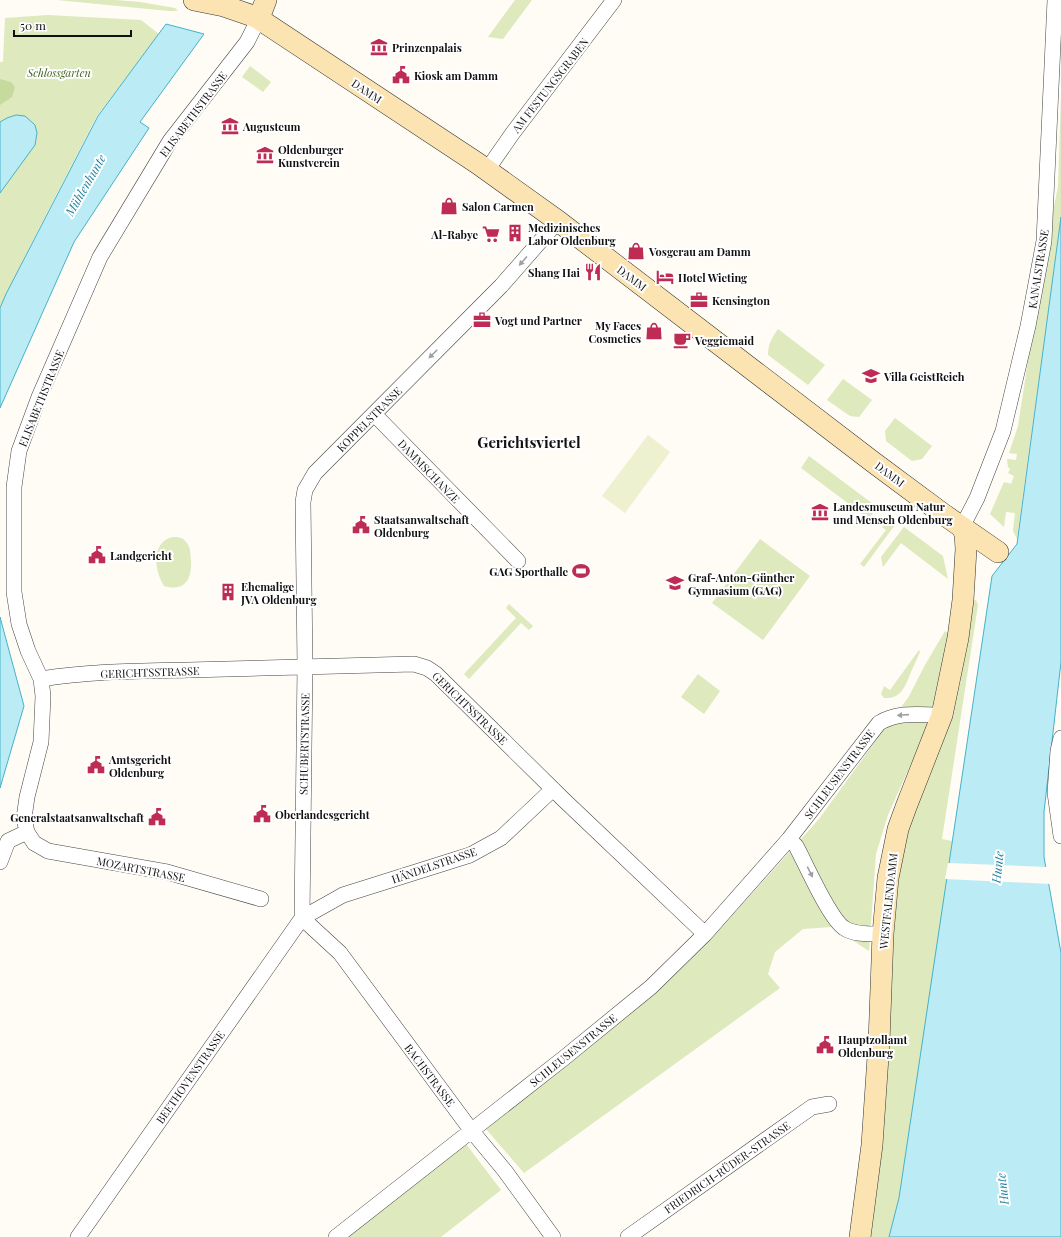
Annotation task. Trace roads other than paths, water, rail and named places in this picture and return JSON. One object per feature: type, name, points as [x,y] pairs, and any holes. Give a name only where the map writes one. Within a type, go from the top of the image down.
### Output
[{"type":"street","points":[[194,0],[260,12]]},
{"type":"street","points":[[238,0],[260,12]]},
{"type":"street","name":"AM FESTUNGSGRABEN","points":[[486,170],[614,0]]},
{"type":"street","name":"KANALSTRASSE","points":[[962,527],[977,498],[1003,431],[1028,326],[1044,241],[1056,0]]},
{"type":"street","name":"DAMM","points":[[260,12],[558,221],[938,511],[998,552]]},
{"type":"street","name":"ELISABETHSTRASSE","points":[[27,832],[24,818],[27,797],[41,735],[43,696],[41,679],[28,651],[19,624],[14,592],[14,487],[19,451],[39,397],[100,257],[170,141],[247,42],[260,12]]},
{"type":"street","name":"KOPPELSTRASSE","points":[[305,666],[303,502],[305,490],[315,473],[501,286],[558,221]]},
{"type":"street","name":"DAMMSCHANZE","points":[[374,414],[518,561]]},
{"type":"street","name":"WESTFALENDAMM","points":[[860,1237],[872,1146],[879,1042],[883,934],[888,878],[898,829],[942,715],[958,638],[963,600],[966,549],[965,534],[962,527]]},
{"type":"street","name":"GERICHTSSTRASSE","points":[[41,679],[60,676],[126,672],[305,666],[414,664],[428,668],[436,674],[553,789],[705,934]]},
{"type":"street","name":"SCHUBERTSTRASSE","points":[[302,918],[305,666]]},
{"type":"street","name":"SCHLEUSENSTRASSE","points":[[336,1237],[651,988],[705,934],[789,839],[878,723],[888,717],[903,714],[942,715]]},
{"type":"street","points":[[1061,738],[1058,751],[1055,793],[1061,836]]},
{"type":"street","name":"HÄNDELSTRASSE","points":[[302,918],[343,895],[470,855],[501,838],[553,789]]},
{"type":"street","points":[[0,862],[8,841],[27,832]]},
{"type":"street","name":"MOZARTSTRASSE","points":[[27,832],[34,844],[48,851],[167,872],[261,899]]},
{"type":"street","points":[[789,839],[796,846],[833,918],[844,928],[858,933],[883,934]]},
{"type":"street","name":"BACHSTRASSE","points":[[302,918],[340,953],[471,1130],[505,1171],[553,1237]]},
{"type":"street","name":"BEETHOVENSTRASSE","points":[[78,1237],[302,918]]},
{"type":"street","name":"FRIEDRICH-RÜDER-STRASSE","points":[[628,1237],[812,1106],[829,1104]]},
{"type":"water","name":"Mühlenhunte","points":[[166,24],[204,34],[140,122],[149,128],[74,242],[0,408],[0,308],[6,294],[98,116]]},
{"type":"water","points":[[16,115],[25,116],[35,125],[37,133],[35,145],[0,193],[0,122]]},
{"type":"water","name":"Hunte","points":[[1061,217],[1061,662],[1044,812],[1044,857],[1061,953],[1061,1237],[889,1237],[899,1198],[992,576],[1017,544]]},
{"type":"water","points":[[0,617],[24,706],[0,788]]},
{"type":"place","name":"Prinzenpalais","points":[[379,47]]},
{"type":"place","name":"Kiosk am Damm","points":[[401,75]]},
{"type":"place","name":"Augusteum","points":[[230,126]]},
{"type":"place","name":"Oldenburger Kunstverein","points":[[265,155]]},
{"type":"place","name":"Salon Carmen","points":[[449,206]]},
{"type":"place","name":"Medizinisches Labor Oldenburg","points":[[515,233]]},
{"type":"place","name":"Al-Rabye","points":[[491,234]]},
{"type":"place","name":"Vosgerau am Damm","points":[[636,251]]},
{"type":"place","name":"Shang Hai","points":[[593,272]]},
{"type":"place","name":"Hotel Wieting","points":[[665,277]]},
{"type":"place","name":"Kensington","points":[[699,300]]},
{"type":"place","name":"Vogt und Partner","points":[[482,320]]},
{"type":"place","name":"My Faces Cosmetics","points":[[654,331]]},
{"type":"place","name":"Veggiemaid","points":[[682,340]]},
{"type":"place","name":"Villa GeistReich","points":[[871,376]]},
{"type":"place","name":"Landesmuseum Natur und Mensch Oldenburg","points":[[820,512]]},
{"type":"place","name":"Staatsanwaltschaft Oldenburg","points":[[361,525]]},
{"type":"place","name":"Landgericht","points":[[97,555]]},
{"type":"place","name":"GAG Sporthalle","points":[[581,571]]},
{"type":"place","name":"Graf-Anton-Günther Gymnasium (GAG)","points":[[675,583]]},
{"type":"place","name":"Ehemalige JVA Oldenburg","points":[[228,592]]},
{"type":"place","name":"Amtsgericht Oldenburg","points":[[96,765]]},
{"type":"place","name":"Oberlandesgericht","points":[[262,814]]},
{"type":"place","name":"Generalstaatsanwaltschaft","points":[[157,817]]},
{"type":"place","name":"Hauptzollamt Oldenburg","points":[[825,1045]]},
{"type":"district","name":"Gerichtsviertel","points":[[529,442]]},
{"type":"park label","name":"Schlossgarten","points":[[59,72]]}]
